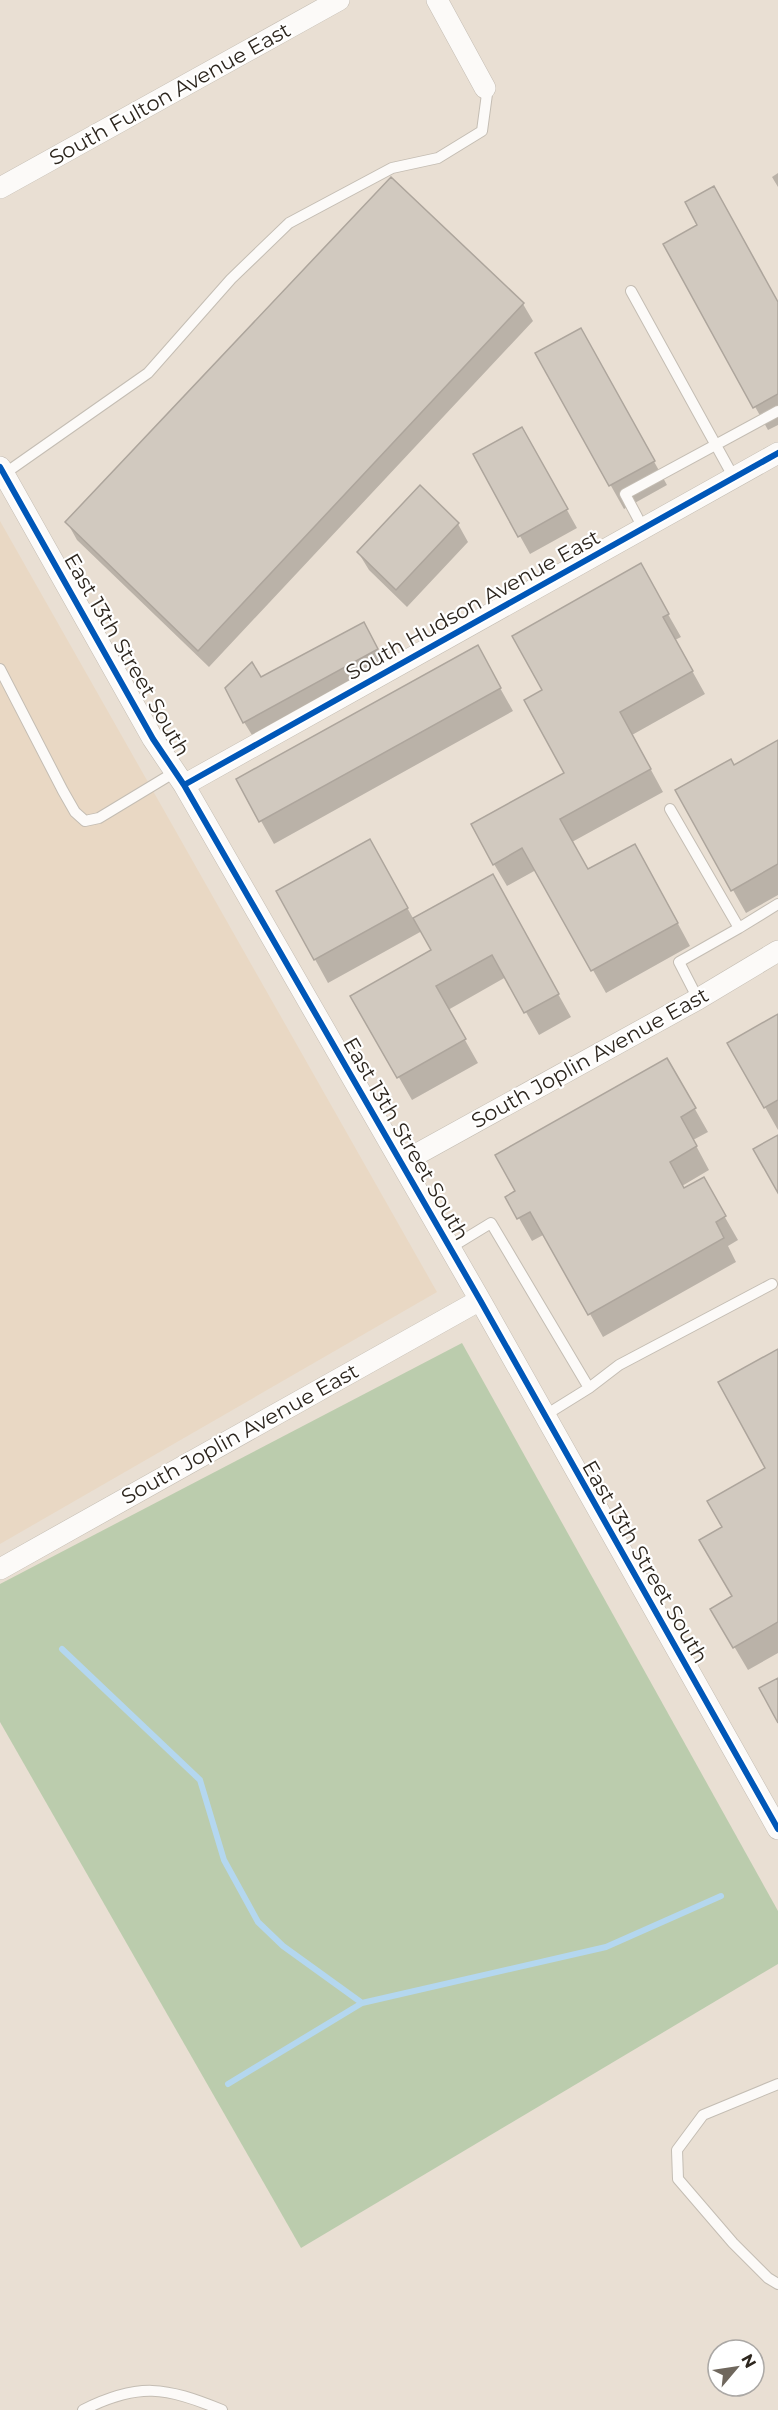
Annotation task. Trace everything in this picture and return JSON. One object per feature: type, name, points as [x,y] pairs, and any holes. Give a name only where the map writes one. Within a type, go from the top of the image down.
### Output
[{"type":"street","name":"South Fulton Avenue East","points":[[0,188],[339,0]]},
{"type":"street","points":[[437,0],[485,88]]},
{"type":"street","name":"South Hudson Avenue East","points":[[179,779],[778,453]]},
{"type":"street","name":"East 13th Street South","points":[[2,471],[153,739],[179,779],[480,1300],[778,1829]]},
{"type":"street","name":"South Joplin Avenue East","points":[[401,1163],[698,999],[778,951]]},
{"type":"street","name":"South Joplin Avenue East","points":[[0,1569],[480,1300]]},
{"type":"lane","points":[[2,471],[148,373],[231,279],[290,223],[392,168],[438,158],[482,131],[487,94],[485,88]]},
{"type":"lane","points":[[631,291],[734,478]]},
{"type":"lane","points":[[643,528],[625,494],[778,411]]},
{"type":"lane","points":[[0,669],[63,791],[75,812],[85,821],[99,818],[179,779]]},
{"type":"lane","points":[[670,809],[739,928]]},
{"type":"lane","points":[[698,999],[679,962],[778,904]]},
{"type":"lane","points":[[450,1248],[491,1223],[589,1388]]},
{"type":"lane","points":[[544,1416],[589,1388],[620,1365],[772,1284]]},
{"type":"lane","points":[[778,2084],[703,2115],[677,2150],[678,2179],[733,2243],[768,2278],[778,2284]]},
{"type":"lane","points":[[83,2410],[114,2394],[142,2390],[185,2395],[222,2410]]},
{"type":"shaded area","points":[[0,521],[437,1292],[0,1544]]},
{"type":"green space","points":[[462,1343],[778,1911],[778,1964],[301,2248],[0,1722],[0,1584]]},
{"type":"building","points":[[391,177],[524,303],[198,651],[65,522]]},
{"type":"building","points":[[714,186],[778,302],[778,394],[753,408],[663,244],[697,225],[685,202]]},
{"type":"building","points":[[581,328],[655,461],[609,486],[535,353]]},
{"type":"building","points":[[522,427],[568,509],[518,537],[473,454]]},
{"type":"building","points":[[420,485],[459,523],[396,590],[357,552]]},
{"type":"building","points":[[641,563],[669,614],[663,617],[693,671],[620,712],[651,769],[560,819],[588,869],[635,844],[678,923],[591,971],[522,848],[493,865],[471,824],[564,773],[524,700],[542,690],[512,636]]},
{"type":"building","points":[[364,622],[378,649],[243,723],[225,688],[252,662],[261,677]]},
{"type":"building","points":[[478,645],[501,688],[259,822],[236,779]]},
{"type":"building","points":[[778,740],[778,864],[731,891],[675,790],[731,759],[734,765]]},
{"type":"building","points":[[370,839],[408,908],[314,960],[276,891]]},
{"type":"building","points":[[493,874],[559,994],[524,1013],[492,955],[436,986],[466,1039],[397,1078],[350,996],[431,950],[413,918]]},
{"type":"building","points":[[778,1014],[778,1100],[764,1108],[727,1043]]},
{"type":"building","points":[[667,1058],[696,1108],[681,1117],[697,1146],[670,1162],[684,1188],[704,1177],[726,1216],[716,1222],[724,1238],[588,1315],[530,1212],[517,1219],[505,1197],[515,1191],[495,1155]]},
{"type":"building","points":[[778,1135],[778,1193],[753,1149]]},
{"type":"building","points":[[778,1349],[778,1622],[733,1648],[710,1609],[732,1596],[699,1540],[722,1527],[707,1501],[765,1468],[718,1382]]},
{"type":"building","points":[[778,1678],[778,1723],[759,1688]]},
{"type":"waterway","points":[[62,1649],[200,1780],[224,1860],[258,1922],[283,1946],[362,2003]]},
{"type":"waterway","points":[[228,2084],[362,2003],[606,1947],[721,1896]]},
{"type":"cycle path","points":[[184,785],[778,453]]},
{"type":"cycle path","points":[[0,467],[153,739],[184,785],[480,1300],[778,1829]]}]
